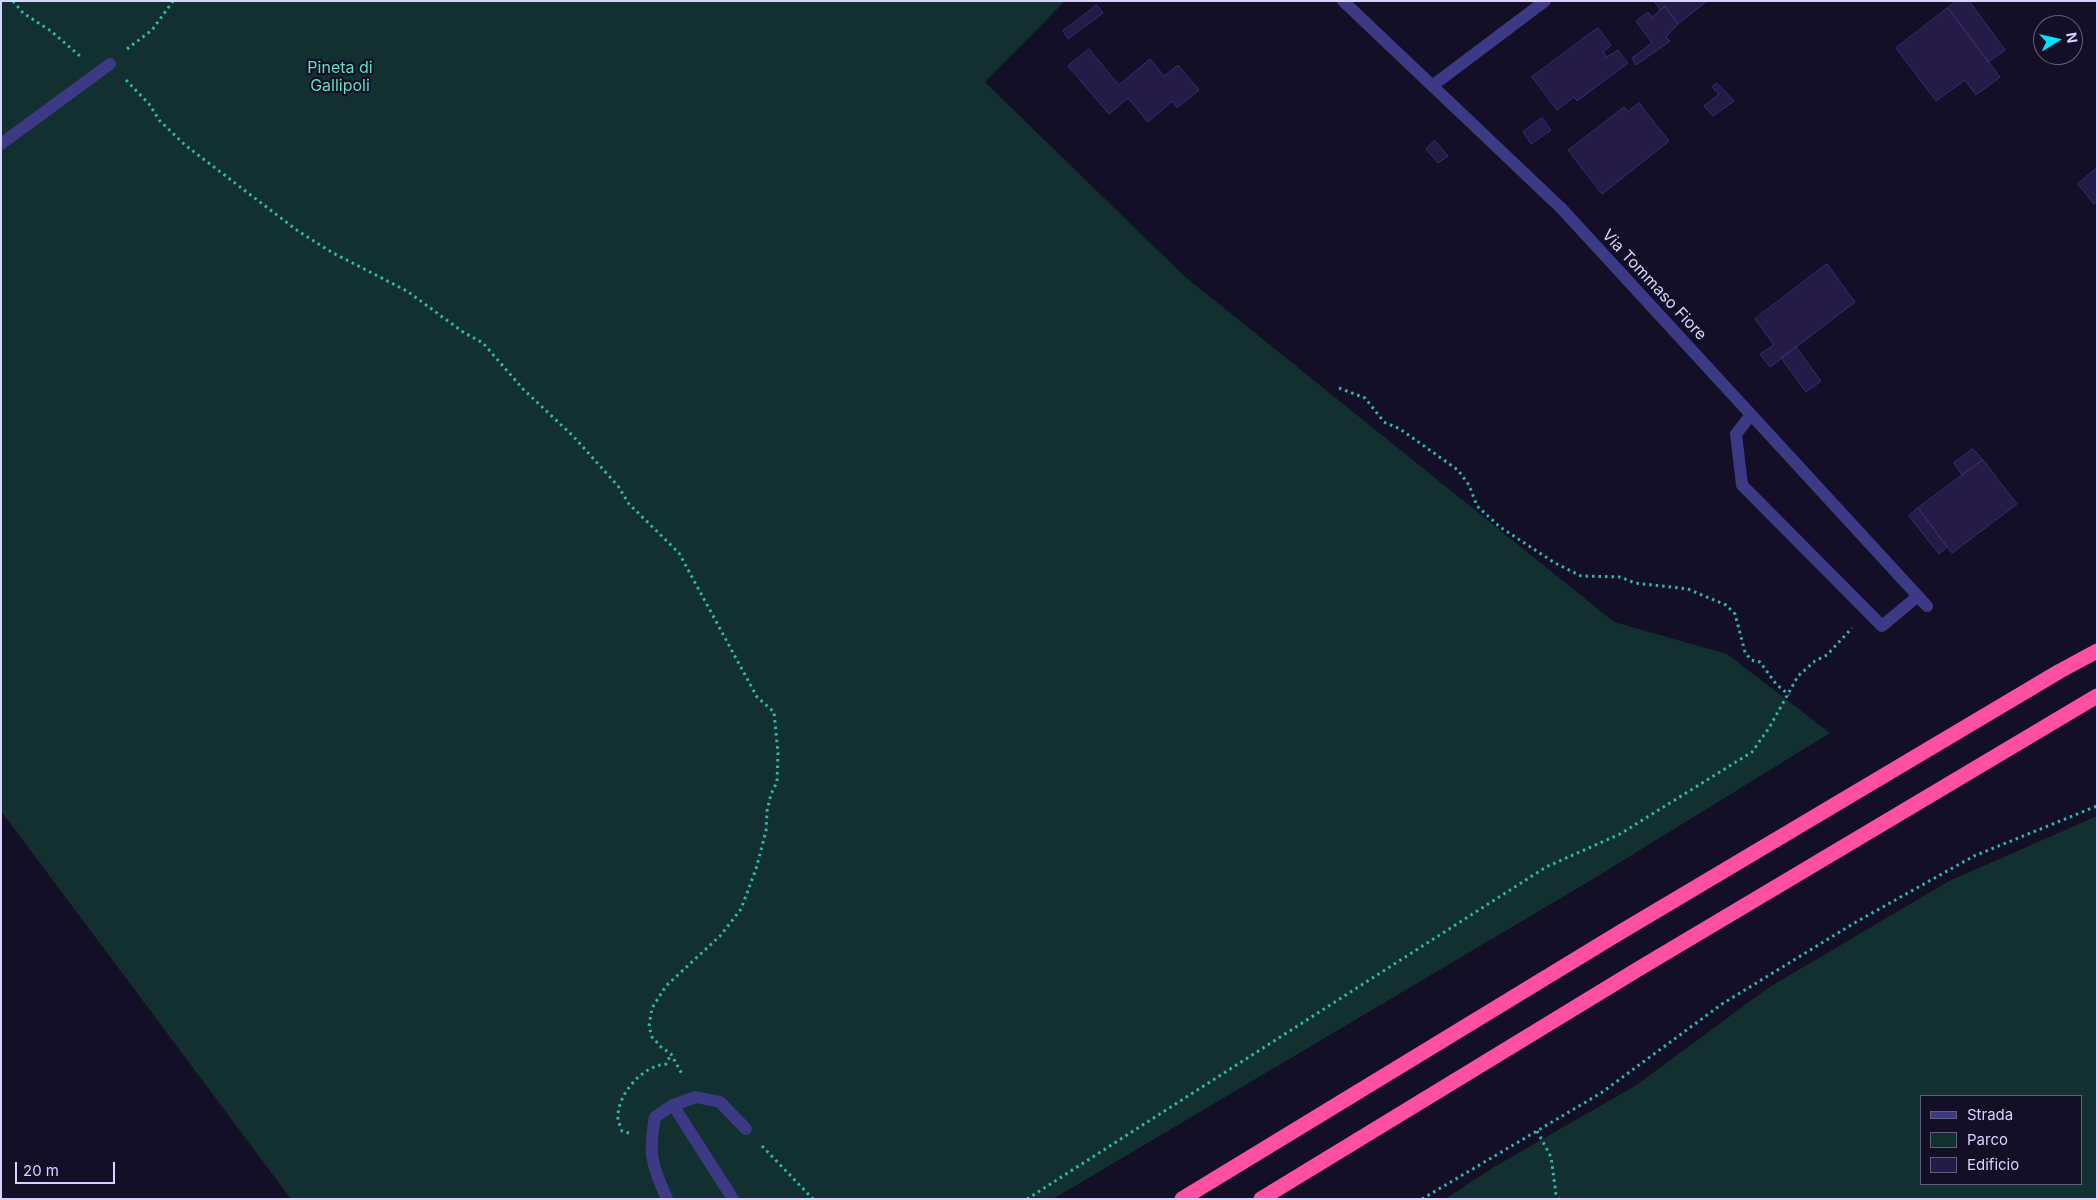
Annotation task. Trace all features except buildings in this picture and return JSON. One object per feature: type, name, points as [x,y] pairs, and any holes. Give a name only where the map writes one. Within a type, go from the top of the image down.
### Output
[{"type":"highway","points":[[1182,1199],[1611,938],[2060,671],[2097,651]]},
{"type":"highway","points":[[1260,1199],[1640,968],[2097,696]]},
{"type":"street","name":"Via Tommaso Fiore","points":[[1343,1],[1562,209],[1927,606]]},
{"type":"street","points":[[1432,86],[1545,1]]},
{"type":"street","points":[[1,144],[110,64]]},
{"type":"street","points":[[1751,415],[1736,434],[1742,485],[1882,626],[1918,596]]},
{"type":"street","points":[[667,1199],[653,1167],[650,1143],[655,1117],[673,1105],[696,1097],[720,1102],[746,1129]]},
{"type":"street","points":[[673,1105],[733,1199]]},
{"type":"path","points":[[13,1],[23,14],[51,31],[97,74]]},
{"type":"path","points":[[173,1],[152,30],[110,64],[149,104],[160,121],[185,146],[298,231],[333,253],[407,291],[462,332],[483,344],[523,389],[580,444],[618,486],[629,504],[679,553],[757,698],[774,712],[778,753],[777,782],[770,794],[766,811],[766,831],[756,869],[741,909],[721,935],[666,986],[652,1008],[648,1026],[652,1037],[671,1054],[696,1097]]},
{"type":"path","points":[[1339,388],[1365,398],[1384,422],[1400,429],[1458,470],[1469,485],[1477,506],[1500,527],[1555,563],[1581,576],[1620,577],[1635,583],[1688,589],[1726,605],[1735,614],[1745,652],[1751,660],[1760,662],[1776,684],[1788,695]]},
{"type":"path","points":[[1027,1199],[1546,867],[1620,834],[1752,752],[1798,676],[1814,661],[1827,655],[1855,626],[1870,614]]},
{"type":"path","points":[[1422,1199],[1601,1093],[1722,1004],[1856,922],[1974,856],[2097,806]]},
{"type":"path","points":[[746,1129],[813,1199]]},
{"type":"path","points":[[1537,1132],[1552,1157],[1556,1194],[1559,1199]]},
{"type":"green space","name":"Pineta di Gallipoli","points":[[1,1],[1065,1],[985,82],[1183,275],[1614,622],[1727,654],[1830,733],[1593,879],[1053,1199],[291,1199],[1,811]]},
{"type":"green space","points":[[2097,816],[2097,1199],[1445,1199],[1494,1167],[1635,1086],[1768,988],[1949,881]]}]
